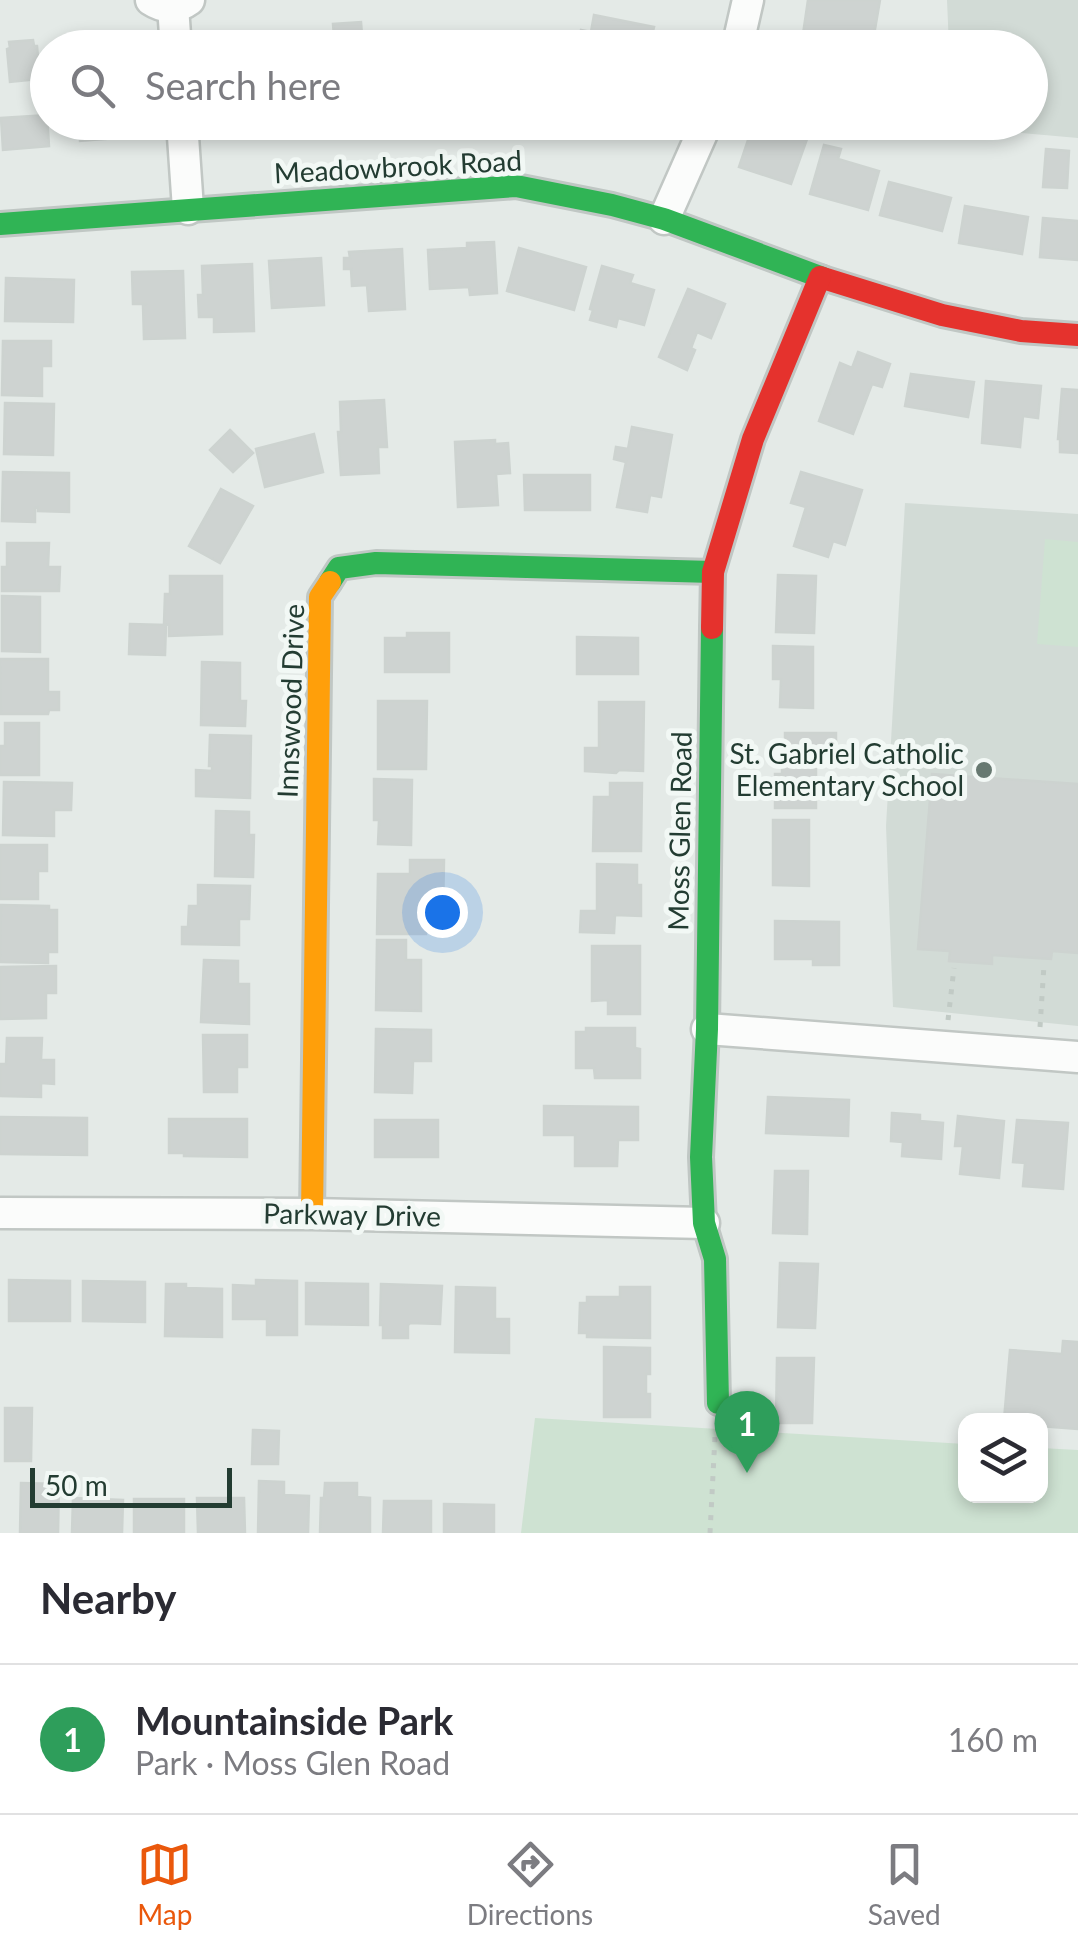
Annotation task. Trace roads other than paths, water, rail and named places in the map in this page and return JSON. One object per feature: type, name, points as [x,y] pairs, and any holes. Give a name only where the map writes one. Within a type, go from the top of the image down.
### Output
[{"type":"street","points":[[741,30],[748,0]]},
{"type":"street","points":[[171,2],[174,30]]},
{"type":"street","points":[[183,140],[188,209]]},
{"type":"street","points":[[664,218],[699,140]]},
{"type":"street","name":"Meadowbrook Road","points":[[0,224],[516,186],[664,218],[820,276],[942,315],[1021,332],[1078,335]]},
{"type":"street","name":"Moss Glen Road","points":[[718,1402],[715,1260],[704,1223],[701,1158],[707,1029],[713,572],[754,438],[820,276]]},
{"type":"street","name":"Innswood Drive","points":[[312,1214],[320,597],[338,568],[376,563],[713,572]]},
{"type":"street","points":[[707,1029],[1078,1058]]},
{"type":"street","name":"Parkway Drive","points":[[0,1213],[312,1214],[704,1223]]},
{"type":"place","name":"St. Gabriel Catholic Elementary School","points":[[984,770]]},
{"type":"place","name":"Mountainside Park","points":[[747,1473]]}]
